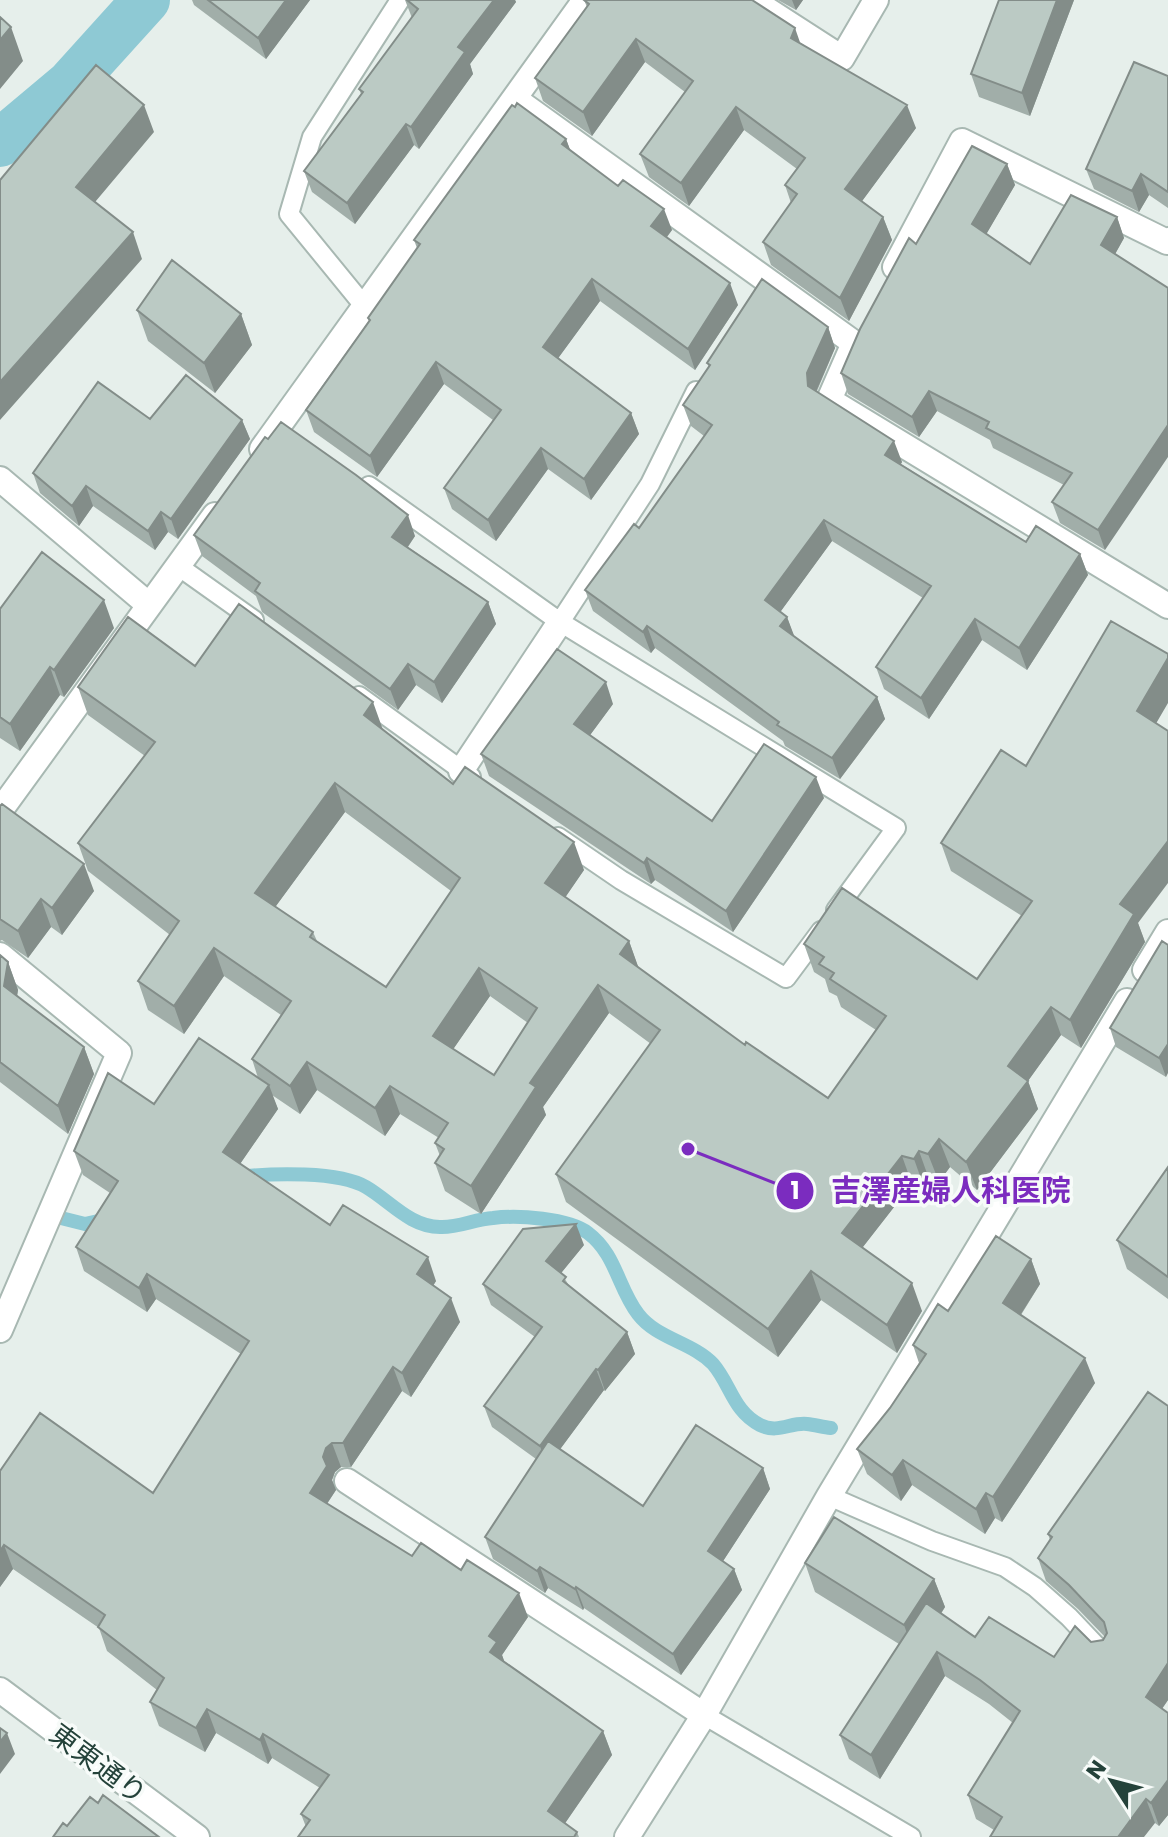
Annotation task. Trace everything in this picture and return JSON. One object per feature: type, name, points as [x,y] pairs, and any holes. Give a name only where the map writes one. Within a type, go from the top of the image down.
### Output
[{"type":"street","points":[[253,462],[287,428],[365,307],[585,0]]},
{"type":"street","points":[[752,0],[842,58],[876,0]]},
{"type":"street","points":[[515,99],[763,289],[854,343]]},
{"type":"street","points":[[883,289],[962,141],[1168,240]]},
{"type":"street","points":[[868,316],[829,400],[1168,606]]},
{"type":"street","points":[[0,479],[149,605]]},
{"type":"street","points":[[0,811],[225,501]]},
{"type":"street","points":[[461,771],[560,622]]},
{"type":"street","points":[[627,1837],[704,1715],[829,1496],[1168,932]]},
{"type":"street","points":[[0,955],[119,1053],[0,1330]]},
{"type":"street","points":[[347,1481],[704,1715]]},
{"type":"street","name":"東東通り","points":[[0,1690],[197,1837]]},
{"type":"lane","points":[[365,307],[289,214],[312,137],[400,0]]},
{"type":"lane","points":[[560,622],[650,484],[691,399],[708,373]]},
{"type":"lane","points":[[357,478],[560,622],[896,828],[786,978],[621,880],[547,830]]},
{"type":"lane","points":[[178,566],[268,631]]},
{"type":"lane","points":[[345,687],[486,788]]},
{"type":"lane","points":[[829,1496],[932,1541],[1005,1567],[1035,1587],[1104,1654]]},
{"type":"lane","points":[[704,1715],[911,1837]]},
{"type":"building","points":[[208,0],[286,0],[258,38]]},
{"type":"building","points":[[407,0],[494,0],[458,47],[465,52],[411,127],[406,124],[347,203],[304,171],[363,92],[359,89],[418,9]]},
{"type":"building","points":[[584,0],[752,0],[795,28],[791,38],[907,105],[845,189],[883,217],[840,298],[763,242],[797,194],[785,185],[805,158],[736,107],[681,183],[640,154],[693,81],[636,39],[583,112],[535,78],[589,4]]},
{"type":"building","points":[[999,0],[1057,0],[1022,93],[971,74]]},
{"type":"building","points":[[0,17],[11,27],[0,40]]},
{"type":"building","points":[[1134,62],[1168,76],[1168,192],[1141,174],[1132,191],[1086,169]]},
{"type":"building","points":[[96,65],[144,105],[76,187],[133,232],[0,382],[0,180]]},
{"type":"building","points":[[517,103],[566,139],[562,144],[618,186],[623,180],[664,209],[651,226],[730,283],[688,349],[592,279],[543,347],[631,413],[584,479],[541,448],[488,520],[444,488],[501,410],[436,362],[370,456],[306,410],[420,244],[414,240],[512,105],[515,107]]},
{"type":"building","points":[[972,146],[1007,164],[972,224],[1030,264],[1071,195],[1117,217],[1101,245],[1168,288],[1168,425],[1098,530],[1052,502],[1072,473],[986,428],[989,422],[929,391],[912,417],[841,373],[860,329],[909,238],[916,244]]},
{"type":"building","points":[[172,260],[241,314],[204,363],[137,310]]},
{"type":"building","points":[[762,279],[828,327],[807,373],[808,386],[894,441],[885,455],[1026,542],[1036,526],[1080,554],[1019,648],[975,619],[921,698],[876,667],[931,586],[824,520],[765,600],[787,617],[780,626],[877,697],[832,758],[777,725],[779,722],[647,626],[643,632],[585,590],[634,524],[639,528],[712,425],[683,405]]},
{"type":"building","points":[[186,375],[242,420],[171,519],[161,512],[148,531],[86,486],[72,506],[33,473],[98,382],[150,419]]},
{"type":"building","points":[[281,422],[408,515],[392,537],[488,602],[434,682],[408,664],[390,689],[255,591],[260,583],[194,535],[265,437],[268,439]]},
{"type":"building","points":[[42,552],[104,600],[54,670],[50,667],[10,724],[0,717],[0,609]]},
{"type":"building","points":[[239,604],[373,702],[364,715],[453,784],[465,767],[574,842],[545,883],[629,941],[620,954],[745,1045],[746,1042],[828,1098],[886,1016],[830,979],[834,973],[819,964],[824,957],[804,944],[842,888],[977,979],[1032,901],[941,843],[1001,750],[1026,766],[1111,621],[1168,654],[1137,711],[1168,731],[1168,841],[1120,904],[1134,914],[1070,1020],[1051,1007],[1008,1066],[1028,1081],[966,1162],[939,1139],[928,1154],[919,1151],[914,1159],[902,1156],[842,1233],[912,1283],[887,1325],[811,1271],[768,1329],[556,1174],[660,1030],[598,985],[530,1083],[536,1087],[471,1186],[435,1163],[444,1149],[435,1143],[448,1123],[390,1086],[375,1108],[307,1062],[290,1086],[252,1059],[291,1001],[214,948],[174,1006],[138,981],[179,921],[78,843],[155,742],[78,687],[128,617],[195,666]],"holes":[[[335,783],[460,878],[386,987],[310,937],[313,932],[255,893]],[[479,968],[537,1008],[494,1075],[433,1036]]]},
{"type":"building","points":[[557,649],[606,682],[574,724],[712,821],[764,744],[816,777],[726,911],[647,858],[644,863],[481,754]]},
{"type":"building","points":[[2,804],[84,864],[52,908],[41,899],[18,931],[0,919]]},
{"type":"building","points":[[1162,941],[1168,945],[1168,1044],[1159,1058],[1110,1028]]},
{"type":"building","points":[[0,955],[8,962],[4,986],[84,1047],[58,1106],[0,1062]]},
{"type":"building","points":[[199,1038],[269,1085],[223,1152],[330,1225],[343,1205],[428,1257],[417,1274],[451,1298],[402,1373],[393,1367],[343,1443],[332,1443],[326,1448],[323,1457],[327,1466],[310,1493],[412,1556],[421,1543],[461,1570],[467,1560],[519,1593],[489,1636],[497,1642],[490,1652],[603,1731],[548,1811],[577,1832],[574,1837],[298,1837],[310,1820],[301,1814],[329,1775],[263,1734],[260,1740],[207,1709],[196,1728],[150,1702],[164,1678],[98,1627],[105,1615],[4,1545],[0,1551],[0,1471],[40,1413],[153,1493],[249,1341],[147,1274],[139,1288],[76,1247],[118,1181],[74,1151],[108,1073],[154,1104]]},
{"type":"building","points":[[1168,1167],[1168,1277],[1117,1240]]},
{"type":"building","points":[[576,1224],[546,1261],[566,1277],[563,1281],[627,1332],[540,1446],[484,1406],[542,1327],[483,1284],[523,1229]]},
{"type":"building","points":[[996,1236],[1031,1259],[1003,1303],[1085,1358],[993,1497],[986,1493],[976,1509],[903,1460],[892,1475],[857,1449],[890,1408],[926,1354],[913,1345],[938,1304],[948,1311]]},
{"type":"building","points":[[1148,1392],[1168,1406],[1168,1663],[1146,1697],[1168,1713],[1168,1780],[1151,1803],[1146,1799],[1118,1837],[990,1837],[1002,1817],[968,1795],[1020,1711],[980,1680],[937,1652],[871,1755],[840,1735],[926,1603],[975,1637],[989,1617],[1054,1657],[1075,1626],[1091,1642],[1103,1640],[1107,1633],[1104,1622],[1038,1558],[1052,1537],[1048,1534]]},
{"type":"building","points":[[696,1425],[763,1468],[708,1551],[734,1569],[673,1654],[576,1587],[540,1567],[537,1571],[485,1537],[548,1441],[643,1506]]},
{"type":"building","points":[[834,1517],[934,1579],[904,1625],[805,1563]]},
{"type":"building","points":[[0,1728],[7,1733],[0,1742]]},
{"type":"building","points":[[103,1795],[159,1837],[53,1837],[63,1823],[67,1826],[90,1797],[98,1803]]},
{"type":"waterway","points":[[0,143],[70,84],[146,0]]},
{"type":"waterway","points":[[240,1177],[305,1174],[339,1178],[366,1187],[410,1218],[429,1226],[447,1227],[516,1217],[556,1221],[579,1228],[605,1251],[638,1314],[655,1329],[695,1350],[713,1364],[738,1405],[751,1419],[773,1428],[801,1424],[831,1428]]},
{"type":"waterway","points":[[61,1218],[85,1224],[107,1219]]},
{"type":"place","name":"吉澤産婦人科医院","points":[[688,1149]]}]
